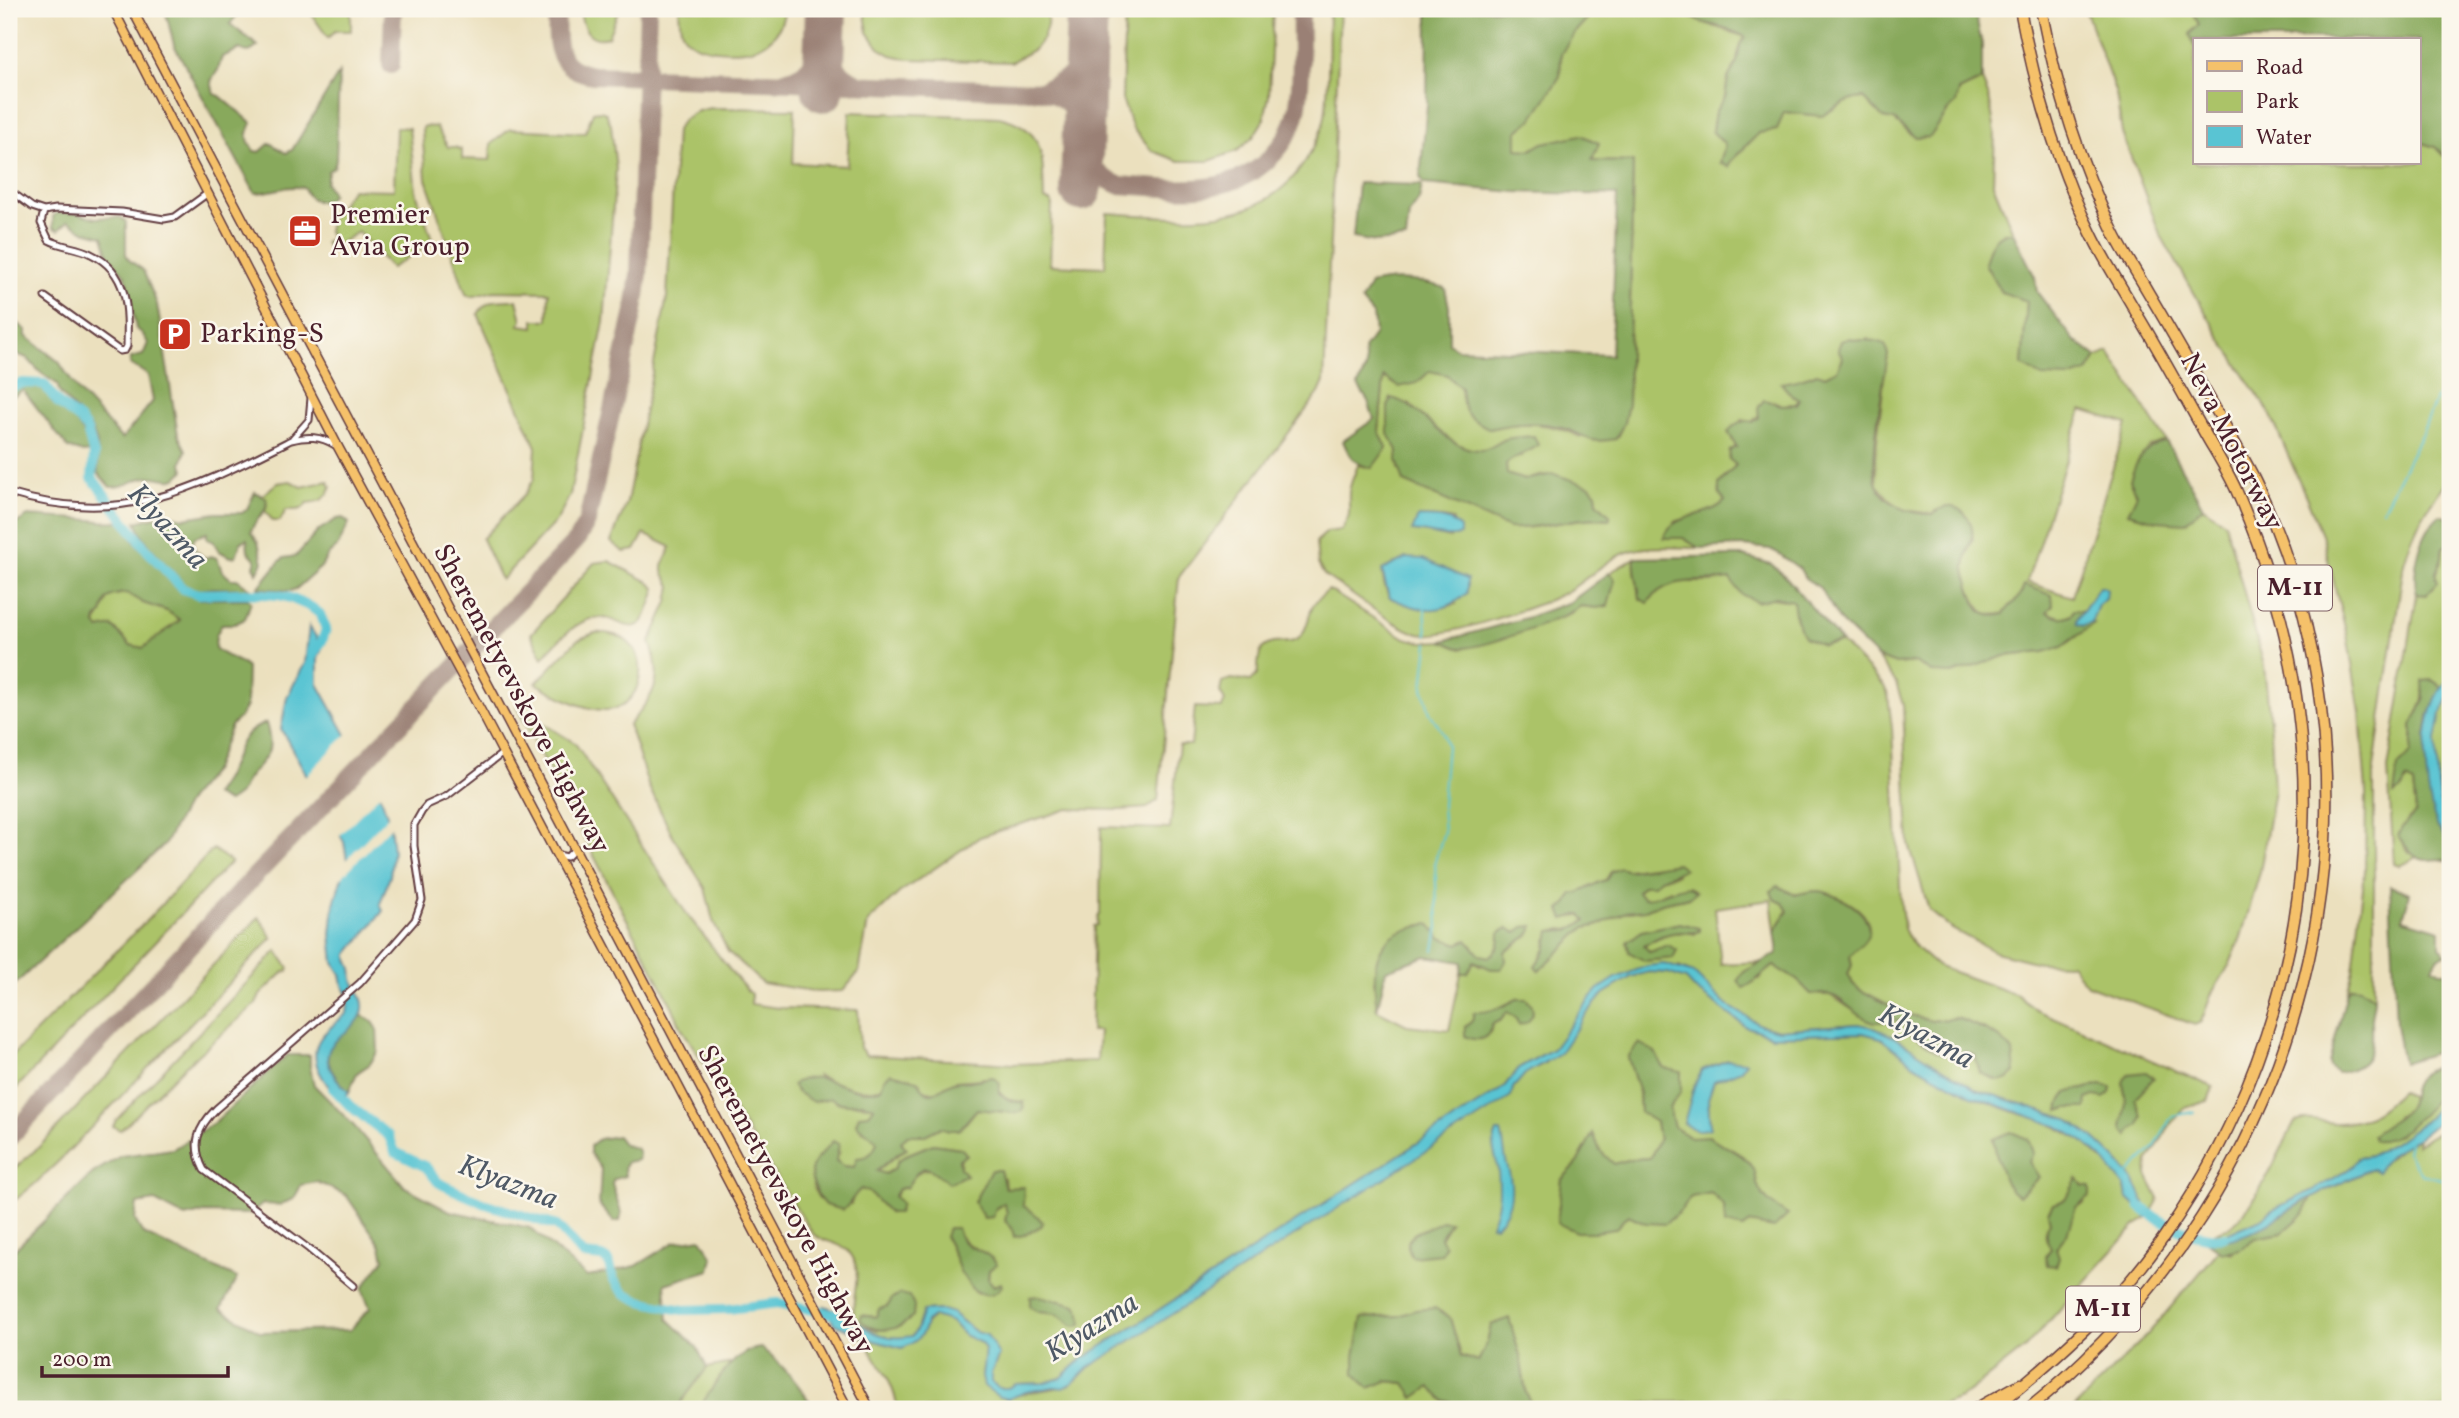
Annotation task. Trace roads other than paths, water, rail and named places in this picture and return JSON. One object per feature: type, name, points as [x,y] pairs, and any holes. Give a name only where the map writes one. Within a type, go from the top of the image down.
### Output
[{"type":"highway","name":"Neva Motorway","points":[[1993,1409],[2038,1374],[2111,1301],[2162,1240],[2214,1157],[2239,1106],[2267,1033],[2284,974],[2301,873],[2305,809],[2303,740],[2295,679],[2280,608],[2260,547],[2235,488],[2094,240],[2068,182],[2046,121],[2027,49],[2020,9]]},
{"type":"highway","name":"Neva Motorway","points":[[2028,1409],[2082,1362],[2152,1286],[2184,1244],[2234,1166],[2275,1076],[2308,966],[2322,875],[2326,809],[2324,738],[2316,676],[2298,596],[2280,540],[2255,480],[2114,233],[2088,175],[2067,117],[2041,9]]},
{"type":"main road","name":"Sheremetyevskoye Highway","points":[[113,9],[310,394],[503,752],[848,1409]]},
{"type":"main road","name":"Sheremetyevskoye Highway","points":[[132,9],[870,1409]]},
{"type":"main road","name":"М-11","points":[[1973,1409],[2038,1374]]},
{"type":"street","points":[[9,190],[32,207],[44,211],[56,209],[122,212],[164,219],[176,218],[208,193]]},
{"type":"street","points":[[44,211],[41,223],[49,240],[90,253],[120,279],[127,296],[125,350],[120,351],[45,297]]},
{"type":"street","points":[[291,440],[309,420],[310,394]]},
{"type":"street","points":[[9,493],[56,504],[99,506],[139,503],[191,488],[291,440],[307,436],[318,437],[337,445]]},
{"type":"street","points":[[353,1286],[309,1249],[204,1170],[196,1150],[199,1129],[206,1119],[360,983],[415,920],[422,900],[414,846],[415,825],[422,811],[427,805],[447,796],[503,752]]},
{"type":"street","points":[[556,853],[567,857],[573,851],[572,843]]},
{"type":"water","points":[[1418,517],[1451,521],[1460,528],[1460,535],[1442,536],[1412,531]]},
{"type":"water","points":[[1406,558],[1423,559],[1467,579],[1467,593],[1458,601],[1439,609],[1410,606],[1389,597],[1382,570]]},
{"type":"water","points":[[2099,587],[2107,590],[2106,599],[2098,605],[2091,623],[2083,626],[2077,624],[2077,620]]},
{"type":"water","points":[[309,626],[318,640],[324,643],[318,659],[318,684],[382,800],[390,824],[393,851],[390,876],[380,904],[383,911],[348,954],[354,982],[363,1004],[361,1015],[329,1049],[328,1060],[333,1074],[349,1092],[341,1101],[319,1071],[315,1054],[322,1036],[347,1013],[349,996],[334,963],[331,934],[334,904],[347,860],[344,842],[281,729],[287,697],[305,663]]},
{"type":"water","points":[[2450,678],[2450,696],[2441,713],[2436,741],[2438,785],[2443,819],[2450,829],[2450,842],[2438,827],[2432,809],[2426,749],[2432,709]]},
{"type":"water","points":[[1664,964],[1694,973],[1724,1003],[1760,1025],[1778,1030],[1858,1024],[1872,1027],[1892,1036],[1975,1089],[2067,1119],[2095,1139],[2116,1159],[2135,1182],[2151,1213],[2148,1218],[2127,1198],[2125,1187],[2101,1157],[2081,1140],[2057,1126],[1972,1096],[1915,1065],[1881,1038],[1863,1033],[1772,1036],[1745,1026],[1696,990],[1686,979],[1668,973],[1649,972],[1631,977],[1603,994],[1560,1053],[1525,1074],[1513,1088],[1511,1097],[1088,1368],[1063,1388],[1026,1392],[1008,1399],[999,1397],[984,1386],[982,1377],[985,1349],[981,1343],[964,1335],[952,1322],[934,1316],[926,1322],[918,1338],[902,1348],[875,1341],[834,1324],[825,1306],[837,1310],[875,1333],[898,1337],[912,1336],[923,1311],[942,1310],[952,1313],[976,1332],[987,1335],[999,1355],[991,1373],[991,1382],[999,1388],[1044,1383],[1061,1378],[1081,1360],[1503,1088],[1520,1067],[1553,1049],[1599,989],[1616,978],[1647,966]]},
{"type":"water","points":[[1728,1060],[1746,1062],[1741,1070],[1714,1081],[1708,1099],[1710,1128],[1699,1130],[1690,1127],[1684,1123],[1694,1087],[1702,1070]]},
{"type":"water","points":[[2450,1095],[2450,1110],[2415,1140],[2385,1160],[2378,1172],[2372,1169],[2366,1171],[2312,1197],[2249,1233],[2222,1241],[2207,1241],[2213,1234],[2229,1233],[2261,1219],[2272,1210],[2349,1169],[2359,1157],[2372,1155],[2394,1143],[2419,1125]]},
{"type":"water","points":[[1497,1132],[1501,1132],[1502,1136],[1511,1181],[1511,1197],[1506,1212],[1495,1226],[1491,1225],[1499,1192],[1493,1147]]},
{"type":"waterway","name":"Klyazma","points":[[9,388],[23,383],[44,384],[59,404],[80,420],[87,430],[94,455],[92,478],[147,550],[183,589],[198,594],[279,595],[311,607],[320,614],[326,629],[314,653]]},
{"type":"waterway","points":[[2383,509],[2423,431],[2436,399],[2450,384]]},
{"type":"waterway","points":[[1425,608],[1427,635]]},
{"type":"waterway","points":[[1428,643],[1423,688],[1430,713],[1443,733],[1447,746],[1442,805],[1444,832],[1435,861],[1438,927],[1434,950]]},
{"type":"waterway","name":"Klyazma","points":[[333,1088],[350,1106],[389,1136],[395,1152],[426,1167],[438,1182],[483,1203],[557,1226],[583,1255],[602,1257],[608,1261],[613,1279],[624,1293],[641,1301],[683,1310],[728,1309],[777,1303],[841,1317]]},
{"type":"waterway","points":[[2127,1175],[2154,1148],[2172,1116],[2194,1112]]},
{"type":"waterway","points":[[2409,1143],[2407,1152],[2421,1174],[2450,1181]]},
{"type":"waterway","name":"Klyazma","points":[[2140,1206],[2179,1229],[2203,1236],[2224,1237]]},
{"type":"place","name":"Premier Avia Group","points":[[305,231]]},
{"type":"place","name":"Parking-S","points":[[175,334]]}]
